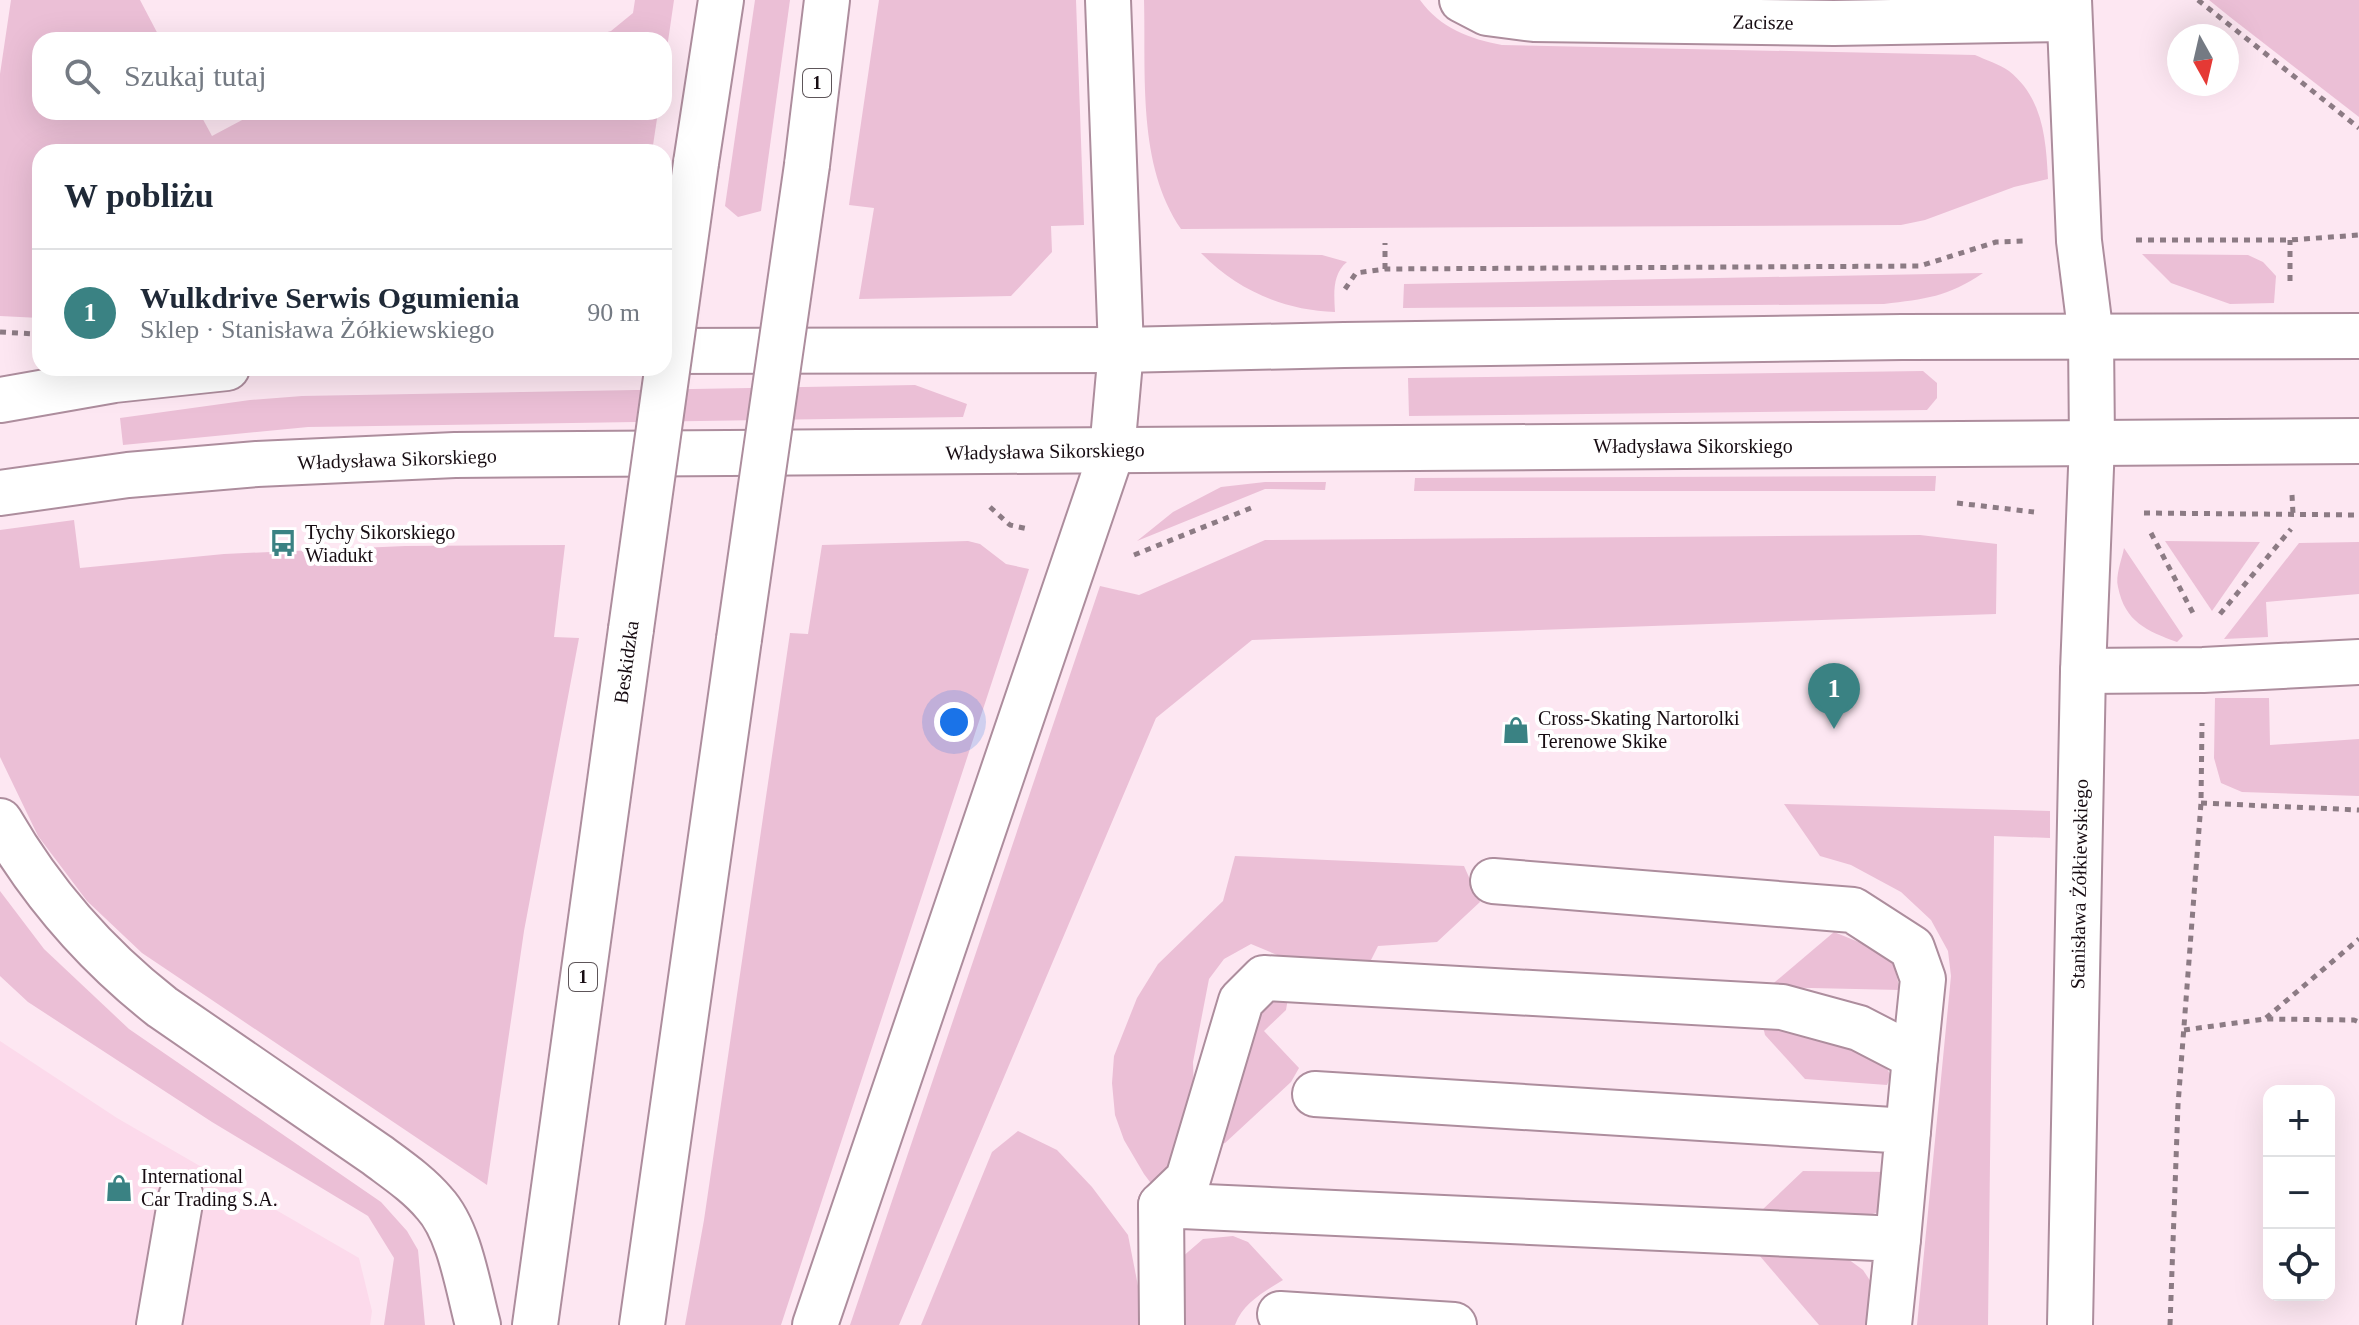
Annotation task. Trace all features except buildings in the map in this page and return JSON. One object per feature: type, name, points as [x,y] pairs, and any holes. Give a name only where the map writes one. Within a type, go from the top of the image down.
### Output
[{"type":"street","name":"Beskidzka","points":[[672,335],[721,0]]},
{"type":"street","name":"1","points":[[642,1325],[807,165],[827,0]]},
{"type":"street","points":[[815,1325],[1112,451],[1121,350],[1108,0]]},
{"type":"street","name":"Zacisze","points":[[1462,0],[1487,13],[1534,19],[1834,23],[2068,9],[2079,241],[2091,337]]},
{"type":"street","points":[[672,351],[1121,350],[1344,345],[2359,336]]},
{"type":"street","points":[[2091,337],[2092,443]]},
{"type":"street","points":[[0,400],[143,376]]},
{"type":"street","name":"Beskidzka","points":[[535,1325],[666,376]]},
{"type":"street","name":"Władysława Sikorskiego","points":[[0,493],[185,470],[455,455],[2359,441]]},
{"type":"street","name":"Stanisława Żółkiewskiego","points":[[2070,1325],[2083,671],[2092,443]]},
{"type":"street","points":[[2083,671],[2203,652],[2359,662]]},
{"type":"street","points":[[0,821],[38,879],[133,984],[377,1155],[408,1178],[436,1205],[453,1233],[478,1325]]},
{"type":"street","points":[[1493,881],[1853,910],[1912,948],[1923,979],[1889,1325]]},
{"type":"street","points":[[1162,1325],[1161,1205],[1188,1179],[1241,1001],[1264,978],[1782,1007],[1859,1028],[1915,1057]]},
{"type":"street","points":[[1315,1094],[1908,1131]]},
{"type":"street","points":[[159,1325],[181,1197]]},
{"type":"street","points":[[1161,1205],[1898,1239]]},
{"type":"street","points":[[1280,1314],[1454,1325]]},
{"type":"path","points":[[2198,0],[2359,128]]},
{"type":"path","points":[[2139,240],[2290,240],[2359,235]]},
{"type":"path","points":[[1349,280],[1356,273],[1385,269],[1920,266],[1996,242],[2024,241]]},
{"type":"path","points":[[1385,243],[1385,269]]},
{"type":"path","points":[[0,332],[32,334]]},
{"type":"path","points":[[2135,513],[2359,515]]},
{"type":"path","points":[[2203,652],[2291,529]]},
{"type":"path","points":[[2151,533],[2203,652],[2201,803],[2184,1030],[2170,1325]]},
{"type":"path","points":[[2201,803],[2359,810]]},
{"type":"path","points":[[2265,1019],[2359,939]]},
{"type":"path","points":[[2184,1030],[2265,1019],[2359,1022]]},
{"type":"shaded area","points":[[11,0],[140,0],[157,32],[32,32],[32,120],[203,120],[212,136],[242,120],[657,120],[653,144],[32,144],[32,318],[0,316],[0,74]]},
{"type":"shaded area","points":[[635,0],[674,0],[669,32],[607,32],[633,13]]},
{"type":"shaded area","points":[[755,0],[790,0],[761,211],[738,217],[725,206]]},
{"type":"shaded area","points":[[879,0],[1076,0],[1084,225],[1051,226],[1052,252],[1011,296],[859,299],[874,208],[849,205]]},
{"type":"shaded area","points":[[1144,0],[1420,0],[1437,18],[1456,31],[1502,45],[1975,55],[2009,71],[2029,94],[2044,134],[2048,179],[2014,187],[1925,220],[1901,225],[1181,229],[1167,204],[1150,148],[1145,89]]},
{"type":"shaded area","points":[[2209,0],[2359,0],[2359,117],[2230,17]]},
{"type":"shaded area","points":[[1201,253],[1322,255],[1347,262],[1336,278],[1335,312],[1297,307],[1262,296],[1230,278]]},
{"type":"shaded area","points":[[2142,254],[2248,255],[2263,262],[2276,276],[2274,303],[2230,304],[2171,283]]},
{"type":"shaded area","points":[[1983,273],[1936,296],[1884,304],[1403,308],[1404,284]]},
{"type":"shaded area","points":[[1923,371],[1937,383],[1937,398],[1927,410],[1409,416],[1408,378]]},
{"type":"shaded area","points":[[915,385],[967,404],[963,417],[308,427],[123,445],[120,418],[302,396]]},
{"type":"shaded area","points":[[1936,476],[1935,491],[1414,491],[1415,478]]},
{"type":"shaded area","points":[[1265,482],[1326,482],[1325,490],[1265,489],[1137,541],[1173,512],[1221,487]]},
{"type":"shaded area","points":[[74,520],[80,568],[224,554],[405,546],[565,545],[554,637],[579,638],[524,931],[487,1185],[142,953],[87,901],[38,836],[0,757],[0,530]]},
{"type":"shaded area","points":[[1920,535],[1997,544],[1996,614],[1252,640],[1156,718],[899,1325],[850,1325],[1100,586],[1139,595],[1265,540]]},
{"type":"shaded area","points":[[968,541],[980,544],[1006,564],[1029,569],[781,1325],[685,1325],[704,1220],[790,633],[808,634],[822,545]]},
{"type":"shaded area","points":[[2165,541],[2260,542],[2212,611]]},
{"type":"shaded area","points":[[2359,542],[2359,594],[2266,602],[2268,637],[2224,639],[2299,543]]},
{"type":"shaded area","points":[[2124,548],[2183,636],[2177,642],[2139,624],[2126,609],[2117,583]]},
{"type":"shaded area","points":[[2215,698],[2269,698],[2270,745],[2359,739],[2359,796],[2242,792],[2221,783],[2214,758]]},
{"type":"shaded area","points":[[1784,804],[2050,811],[2050,838],[1994,836],[1988,1325],[1917,1325],[1951,976],[1948,951],[1931,920],[1901,892],[1851,865],[1820,856]]},
{"type":"shaded area","points":[[1235,856],[1464,866],[1480,902],[1437,942],[1378,946],[1370,962],[1356,972],[1301,965],[1251,944],[1224,959],[1209,979],[1193,1062],[1194,1093],[1165,1182],[1159,1185],[1150,1182],[1144,1174],[1124,1140],[1115,1115],[1112,1083],[1114,1056],[1137,998],[1158,964],[1223,901]]},
{"type":"shaded area","points":[[0,891],[44,949],[129,1029],[381,1202],[407,1231],[418,1250],[425,1325],[384,1325],[394,1258],[368,1216],[212,1122],[28,1002],[0,976]]},
{"type":"shaded area","points":[[1834,932],[1866,945],[1893,961],[1900,990],[1769,987]]},
{"type":"shaded area","points":[[1288,998],[1286,1010],[1264,1031],[1299,1068],[1291,1082],[1225,1143],[1216,1145],[1240,1029],[1276,999]]},
{"type":"shaded area","points":[[1762,1022],[1805,1026],[1885,1065],[1891,1076],[1887,1085],[1805,1079],[1765,1035]]},
{"type":"shaded area","name":"International Car Trading S.A.","points":[[0,1041],[117,1118],[359,1258],[372,1311],[370,1325],[0,1325]]},
{"type":"shaded area","points":[[1018,1131],[1057,1150],[1092,1187],[1128,1235],[1139,1291],[1138,1325],[921,1325],[992,1152]]},
{"type":"shaded area","points":[[1803,1171],[1890,1172],[1884,1209],[1841,1218],[1761,1211]]},
{"type":"shaded area","points":[[1233,1236],[1248,1242],[1283,1280],[1249,1304],[1235,1325],[1177,1325],[1181,1258],[1203,1239]]},
{"type":"shaded area","points":[[1759,1255],[1848,1259],[1863,1270],[1877,1291],[1870,1325],[1819,1325]]},
{"type":"place","name":"Tychy Sikorskiego Wiadukt","points":[[283,543]]},
{"type":"place","name":"Wulkdrive Serwis Ogumienia","points":[[1834,729]]},
{"type":"place","name":"Cross-Skating Nartorolki Terenowe Skike","points":[[1516,730]]},
{"type":"place","name":"International Car Trading S.A.","points":[[119,1188]]}]
